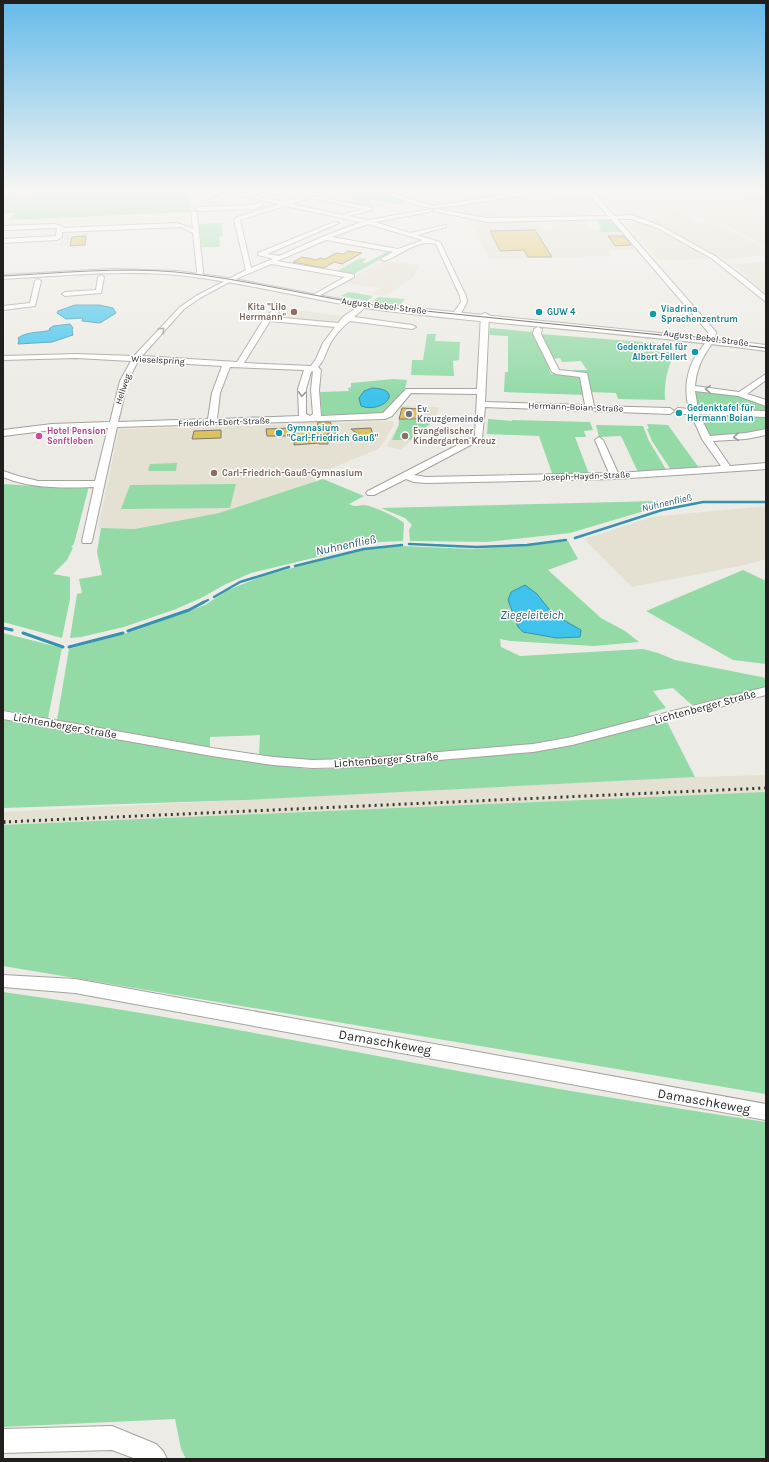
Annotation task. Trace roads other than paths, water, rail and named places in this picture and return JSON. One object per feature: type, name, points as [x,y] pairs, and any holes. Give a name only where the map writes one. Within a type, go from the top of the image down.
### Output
[{"type":"street","points":[[198,260],[199,274]]},
{"type":"street","points":[[246,260],[249,271]]},
{"type":"street","name":"Hellweg","points":[[87,541],[112,425],[123,383],[136,358],[182,308],[198,297],[231,279],[273,260]]},
{"type":"street","points":[[447,260],[463,296],[464,302],[457,313]]},
{"type":"street","points":[[651,260],[712,332],[712,339],[698,359],[693,370],[691,388],[694,412],[706,439],[728,468]]},
{"type":"street","points":[[717,260],[766,300]]},
{"type":"street","points":[[269,262],[352,276],[317,295]]},
{"type":"street","name":"August-Bebel-Straße","points":[[3,276],[38,277],[158,272],[199,274],[366,304],[485,316],[541,324],[712,339],[766,347]]},
{"type":"street","points":[[65,294],[99,292],[101,274]]},
{"type":"street","points":[[3,308],[33,305],[38,277]]},
{"type":"street","points":[[313,368],[317,370],[315,390],[317,414],[310,419],[302,415],[304,378],[307,371],[313,368],[322,356],[327,343],[340,325],[366,304]]},
{"type":"street","points":[[239,365],[268,319],[280,307]]},
{"type":"street","points":[[371,493],[477,440],[481,434],[485,316]]},
{"type":"street","points":[[347,318],[412,327]]},
{"type":"street","points":[[268,319],[340,325]]},
{"type":"street","points":[[541,324],[537,334],[556,372],[584,375],[590,408]]},
{"type":"street","name":"Wieselspring","points":[[3,358],[74,356],[313,368]]},
{"type":"street","points":[[212,422],[216,393],[227,364]]},
{"type":"street","points":[[741,394],[766,376]]},
{"type":"street","points":[[691,388],[714,389],[741,394],[766,403]]},
{"type":"street","name":"Friedrich-Ebert-Straße","points":[[3,433],[52,427],[385,416],[389,414],[409,391],[482,392]]},
{"type":"street","name":"Hermann-Boian-Straße","points":[[482,404],[766,414]]},
{"type":"street","points":[[706,439],[746,436],[766,432]]},
{"type":"street","points":[[599,440],[615,476]]},
{"type":"street","name":"Joseph-Haydn-Straße","points":[[406,476],[426,480],[615,476],[766,466]]},
{"type":"street","points":[[3,474],[36,484],[99,484]]},
{"type":"street","points":[[3,481],[13,478]]},
{"type":"street","name":"Lichtenberger Straße","points":[[3,714],[273,761],[319,764],[356,763],[533,748],[572,741],[766,691]]},
{"type":"street","name":"Damaschkeweg","points":[[3,981],[75,986],[766,1112]]},
{"type":"street","points":[[3,1441],[112,1438],[148,1452],[156,1459]]},
{"type":"water","points":[[75,305],[99,305],[113,308],[116,313],[100,323],[82,321],[83,318],[66,319],[57,313],[58,311]]},
{"type":"water","points":[[70,324],[73,328],[73,335],[52,342],[18,344],[18,338],[26,334],[51,330],[49,329],[53,326]]},
{"type":"water","points":[[372,388],[382,389],[388,392],[388,400],[377,407],[369,408],[361,406],[359,398],[364,391]]},
{"type":"water","name":"Ziegeleiteich","points":[[525,585],[537,594],[553,614],[581,630],[580,637],[557,638],[523,632],[518,627],[508,600],[511,592]]},
{"type":"waterway","name":"Nuhnenfließ","points":[[575,538],[662,510],[703,502],[766,502]]},
{"type":"waterway","name":"Nuhnenfließ","points":[[409,544],[476,547],[527,545],[566,540]]},
{"type":"waterway","name":"Nuhnenfließ","points":[[295,566],[364,549],[402,545]]},
{"type":"waterway","name":"Nuhnenfließ","points":[[214,597],[240,582],[289,567]]},
{"type":"waterway","name":"Nuhnenfließ","points":[[204,602],[208,600]]},
{"type":"waterway","name":"Nuhnenfließ","points":[[128,631],[189,610],[204,602]]},
{"type":"waterway","name":"Nuhnenfließ","points":[[3,628],[12,630]]},
{"type":"waterway","name":"Nuhnenfließ","points":[[23,633],[63,647]]},
{"type":"waterway","name":"Nuhnenfließ","points":[[69,647],[123,633]]},
{"type":"tram line","points":[[3,276],[111,270],[176,272],[229,279],[334,299],[386,307],[671,336],[766,348]]},
{"type":"railway","points":[[8,822],[3,822],[766,788]]},
{"type":"place","name":"Kita \"Lilo Herrmann\"","points":[[294,312]]},
{"type":"place","name":"GUW 4","points":[[539,312]]},
{"type":"place","name":"Viadrina Sprachenzentrum","points":[[653,314]]},
{"type":"place","name":"Gedenktrafel für Albert Fellert","points":[[695,352]]},
{"type":"place","name":"Gedenktafel für Hermann Boian","points":[[679,413]]},
{"type":"place","name":"Ev. Kreuzgemeinde","points":[[409,414]]},
{"type":"place","name":"Gymnasium \"Carl-Friedrich Gauß\"","points":[[279,433]]},
{"type":"place","name":"Hotel Pension Senftleben","points":[[39,436]]},
{"type":"place","name":"Evangelischer Kindergarten Kreuz","points":[[405,436]]},
{"type":"place","name":"Carl-Friedrich-Gauß-Gymnasium","points":[[214,473]]}]
